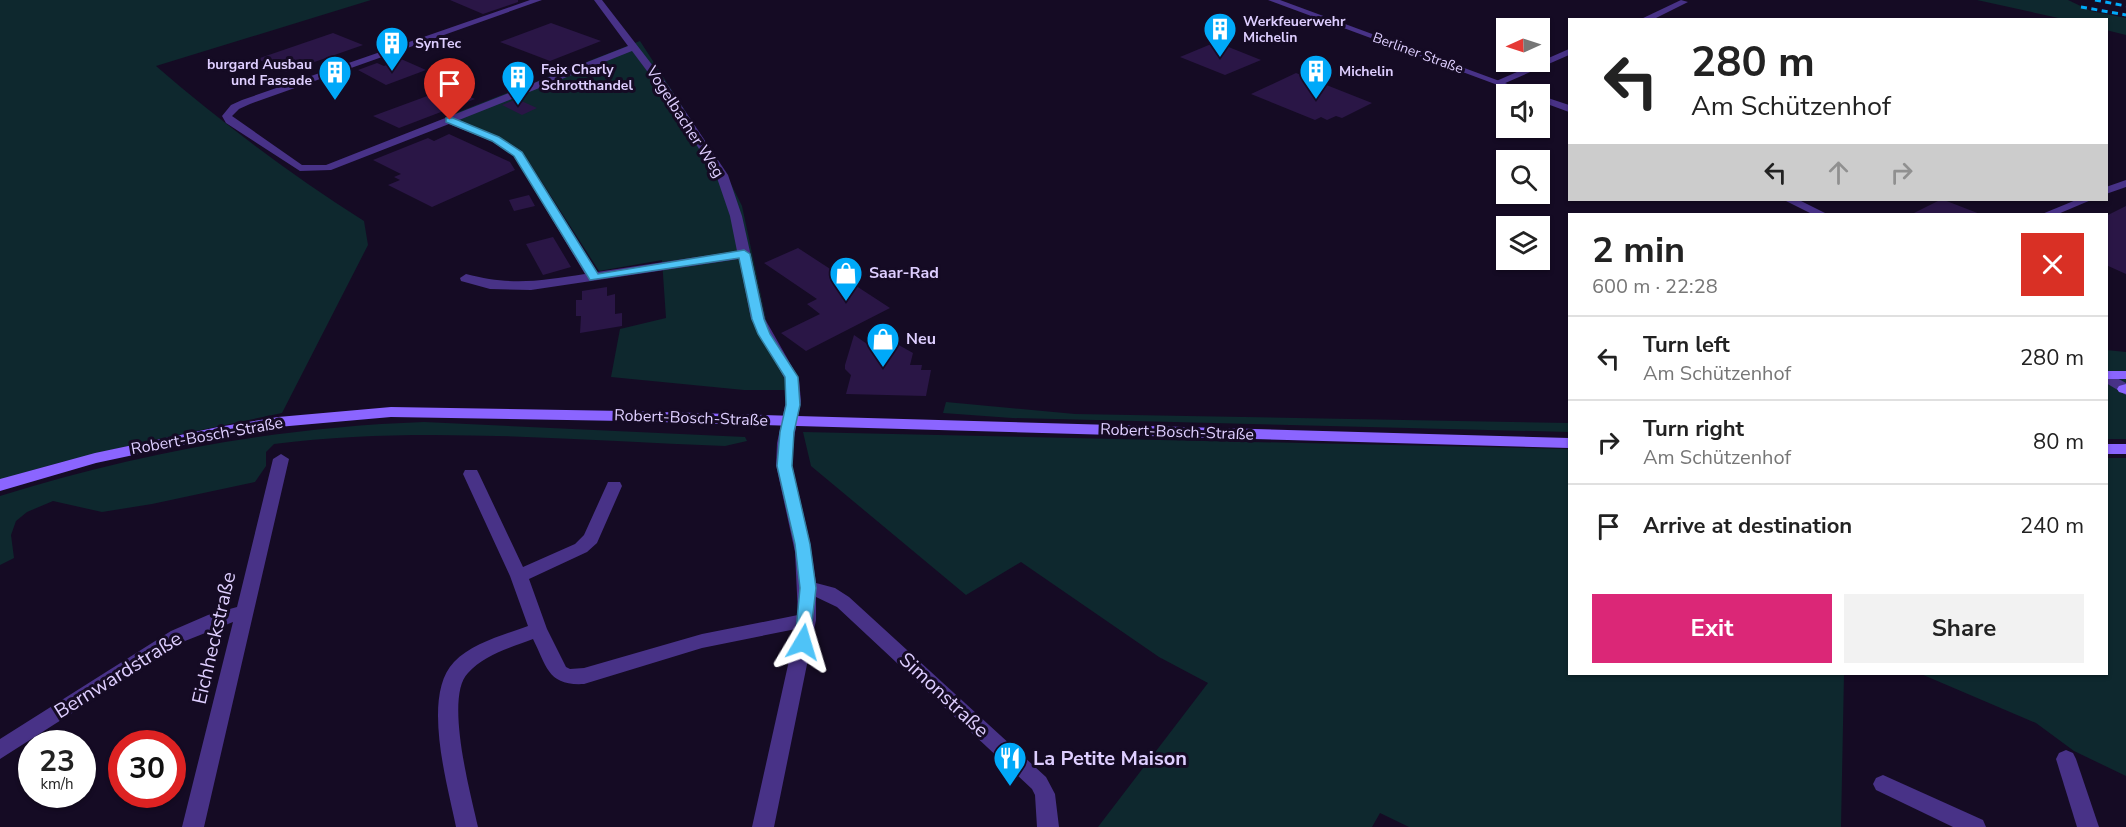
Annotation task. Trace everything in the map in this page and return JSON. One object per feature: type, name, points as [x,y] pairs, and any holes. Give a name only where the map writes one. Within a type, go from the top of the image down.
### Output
[{"type":"main road","name":"Robert-Bosch-Straße","points":[[0,485],[151,445],[268,424],[339,416],[446,412],[1568,443]]},
{"type":"main road","points":[[2108,449],[2126,449]]},
{"type":"street","points":[[538,0],[246,102],[234,107],[226,116],[230,122],[292,163],[312,169],[337,165],[635,47]]},
{"type":"street","name":"Vogelbacher Weg","points":[[598,0],[635,47],[722,175],[736,216],[758,319],[764,334],[792,377],[791,421],[787,432],[784,466],[802,544],[808,588],[807,620],[763,827]]},
{"type":"street","name":"Berliner Straße","points":[[1272,0],[1503,84]]},
{"type":"street","points":[[1648,18],[1684,2]]},
{"type":"street","points":[[1498,82],[1568,52]]},
{"type":"street","points":[[1550,102],[1568,109]]},
{"type":"street","points":[[450,120],[495,139],[518,154],[594,278]]},
{"type":"street","points":[[2108,190],[2126,183]]},
{"type":"street","points":[[1792,201],[1819,213]]},
{"type":"street","points":[[2051,213],[2082,201]]},
{"type":"street","points":[[466,278],[490,285],[510,286],[594,278],[744,254]]},
{"type":"street","points":[[2108,376],[2126,385]]},
{"type":"street","name":"Eichheckstraße","points":[[193,827],[242,613],[281,459]]},
{"type":"street","points":[[471,474],[519,576],[538,629],[559,672],[568,677],[584,676],[712,639],[807,620]]},
{"type":"street","points":[[519,576],[581,548],[591,539],[614,486]]},
{"type":"street","name":"Simonstraße","points":[[808,588],[829,593],[843,602],[1039,783],[1046,794],[1048,827]]},
{"type":"street","name":"Bernwardstraße","points":[[0,750],[178,636],[214,620],[242,613]]},
{"type":"street","points":[[467,827],[447,705],[449,688],[457,670],[469,660],[538,629]]},
{"type":"street","points":[[2067,759],[2088,827]]},
{"type":"street","points":[[1883,784],[1975,827]]},
{"type":"green space","points":[[0,0],[371,0],[156,66],[257,147],[364,221],[368,245],[282,413],[105,451],[0,480]]},
{"type":"green space","points":[[1977,0],[2068,0],[2091,11],[2126,18],[2126,35],[2108,30],[2108,18],[2058,18]]},
{"type":"green space","points":[[640,41],[726,174],[742,206],[769,333],[799,390],[744,390],[611,377],[620,329],[666,318],[662,260],[599,271],[522,151],[497,136],[448,116]]},
{"type":"green space","points":[[2108,350],[2126,352],[2126,439],[2108,439]]},
{"type":"green space","points":[[946,402],[1075,414],[1568,423],[1568,432],[1012,418],[943,413]]},
{"type":"green space","points":[[424,422],[745,437],[747,441],[725,446],[442,435],[330,438],[274,444],[266,452],[266,466],[255,482],[102,512],[53,501],[27,512],[16,521],[11,535],[14,558],[0,565],[0,496],[104,467],[210,445],[316,430]]},
{"type":"green space","points":[[803,432],[1568,449],[1568,675],[1844,675],[1841,827],[1409,827],[1380,813],[1372,827],[1098,827],[1208,683],[1159,657],[1021,562],[966,595],[811,466]]},
{"type":"green space","points":[[2108,458],[2126,458],[2126,776],[2074,751],[2036,723],[1923,675],[2108,675]]},
{"type":"building","points":[[450,0],[518,0],[518,2],[483,14]]},
{"type":"building","points":[[551,23],[601,41],[550,61],[500,42]]},
{"type":"building","points":[[333,33],[363,45],[286,72],[257,59]]},
{"type":"building","name":"Werkfeuerwehr Michelin","points":[[1216,42],[1261,60],[1225,75],[1180,57]]},
{"type":"building","name":"SynTec","points":[[401,59],[426,70],[386,85],[358,70],[377,63],[384,66]]},
{"type":"building","name":"Michelin","points":[[1296,73],[1372,103],[1342,118],[1336,116],[1327,120],[1321,117],[1315,120],[1251,94]]},
{"type":"building","points":[[449,88],[475,99],[399,128],[373,116]]},
{"type":"building","name":"Feix Charly Schrotthandel","points":[[517,99],[537,108],[522,115],[502,105]]},
{"type":"building","points":[[449,134],[510,162],[515,170],[432,207],[388,185],[400,180],[394,177],[401,174],[373,160],[428,138],[434,141]]},
{"type":"building","points":[[529,195],[535,206],[514,211],[509,200]]},
{"type":"building","points":[[1938,201],[1947,201],[1977,213],[1914,213]]},
{"type":"building","points":[[2126,206],[2126,274],[2108,266],[2108,215]]},
{"type":"building","points":[[553,237],[571,267],[543,275],[526,244]]},
{"type":"building","name":"Saar-Rad","points":[[798,248],[890,308],[806,351],[781,333],[820,314],[807,304],[817,299],[764,263]]},
{"type":"building","points":[[607,287],[607,296],[615,294],[615,314],[622,313],[622,326],[580,333],[581,316],[576,316],[576,300],[582,300],[582,291]]},
{"type":"building","name":"Neu","points":[[854,335],[870,346],[888,339],[913,353],[910,365],[922,365],[921,370],[931,370],[926,396],[846,394],[851,375],[845,369],[845,365]]},
{"type":"railway","points":[[2095,0],[2126,6]]},
{"type":"railway","points":[[2081,7],[2126,15]]},
{"type":"place","name":"Werkfeuerwehr Michelin","points":[[1220,58]]},
{"type":"place","name":"SynTec","points":[[392,72]]},
{"type":"place","name":"Michelin","points":[[1316,100]]},
{"type":"place","name":"burgard Ausbau und Fassade","points":[[335,101]]},
{"type":"place","name":"Feix Charly Schrotthandel","points":[[518,106]]},
{"type":"place","name":"Saar-Rad","points":[[846,302]]},
{"type":"place","name":"Neu","points":[[883,368]]},
{"type":"place","name":"La Petite Maison","points":[[1010,787]]},
{"type":"route","points":[[450,120],[495,139],[518,154],[554,209],[594,278],[744,254],[758,319],[764,334],[792,377],[793,405],[787,432],[784,466],[802,544],[808,588],[807,620],[803,642]]}]
